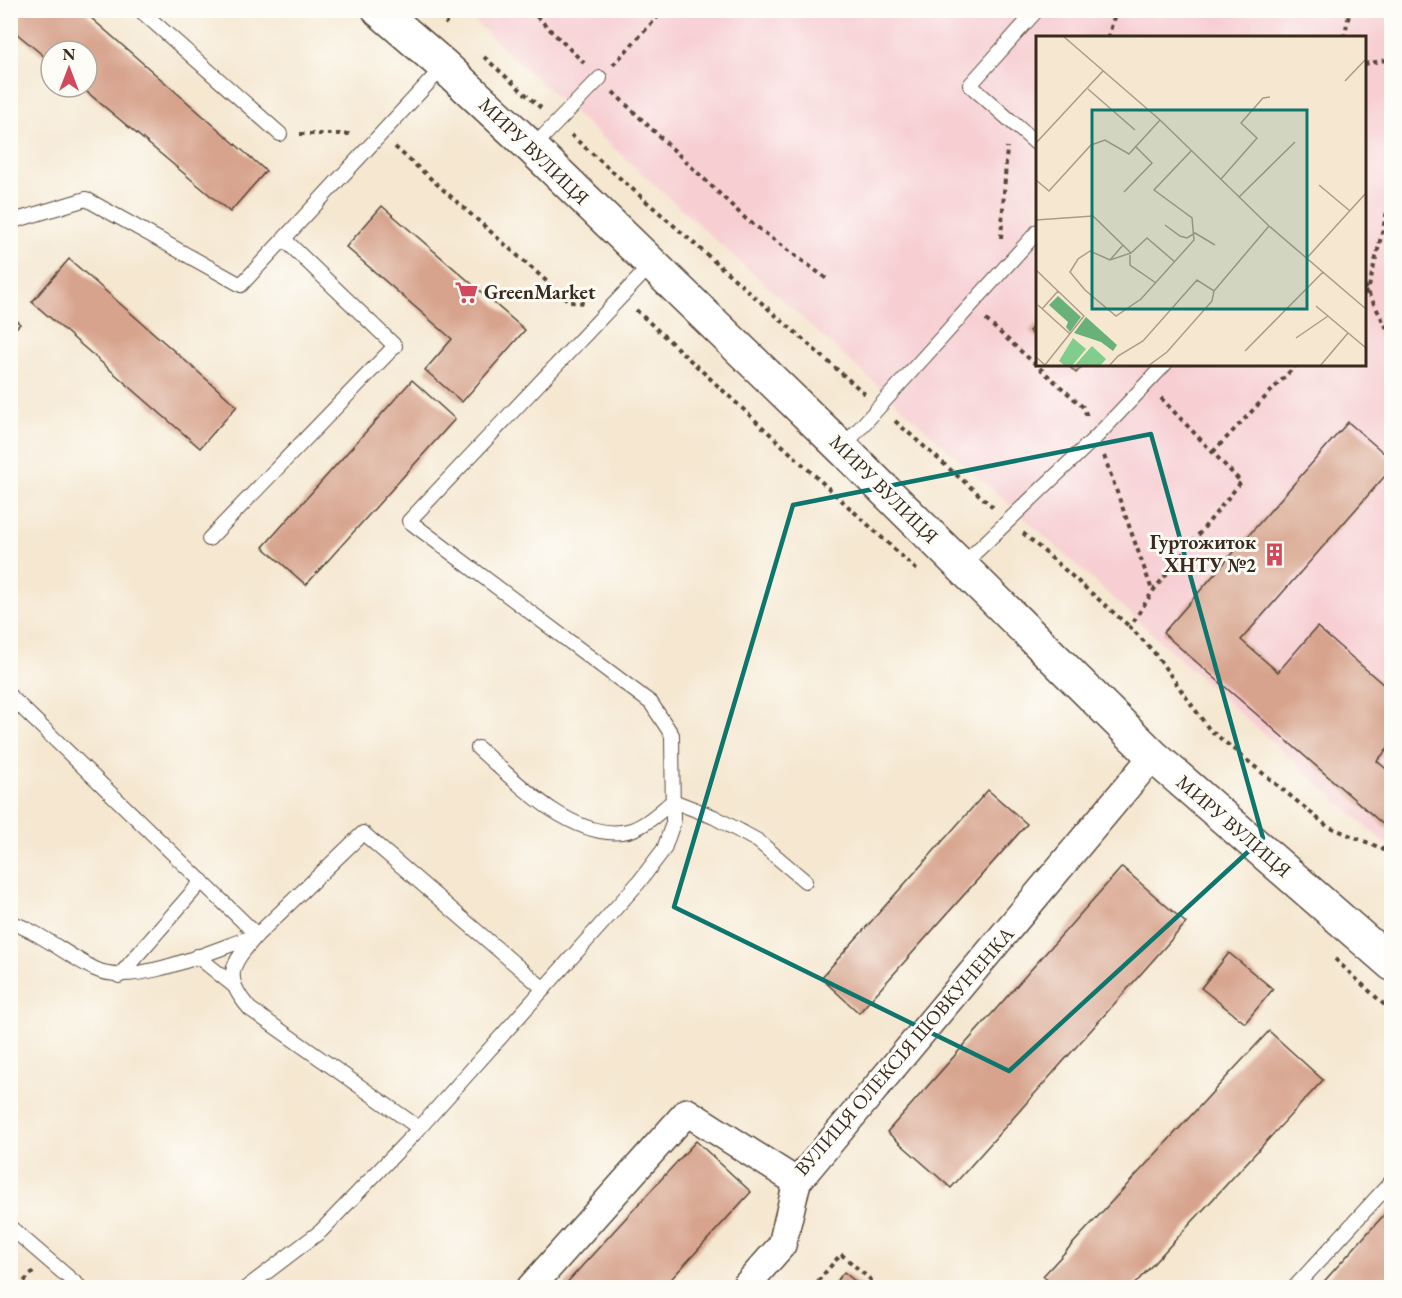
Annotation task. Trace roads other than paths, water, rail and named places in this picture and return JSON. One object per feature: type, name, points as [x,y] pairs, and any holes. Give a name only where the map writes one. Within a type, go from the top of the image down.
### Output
[{"type":"street","name":"МИРУ ВУЛИЦЯ","points":[[379,10],[444,66],[532,148],[843,448],[1153,756],[1392,964]]},
{"type":"street","name":"ВУЛИЦЯ ОЛЕКСІЯ ШОВКУНЕНКА","points":[[530,1287],[687,1112],[797,1182],[1153,756]]},
{"type":"street","points":[[744,1287],[782,1245],[797,1182]]},
{"type":"lane","points":[[140,10],[280,134]]},
{"type":"lane","points":[[1036,143],[970,85],[1037,10]]},
{"type":"lane","points":[[10,222],[86,199],[241,285],[444,66]]},
{"type":"lane","points":[[532,148],[600,78]]},
{"type":"lane","points":[[843,448],[1036,233]]},
{"type":"lane","points":[[209,539],[395,346],[284,239]]},
{"type":"lane","points":[[246,1287],[321,1231],[419,1128],[544,989],[639,882],[664,849],[673,823],[672,735],[651,703],[409,521],[652,264]]},
{"type":"lane","points":[[961,566],[1097,436],[1163,366]]},
{"type":"lane","points":[[10,696],[257,935]]},
{"type":"lane","points":[[478,748],[531,795],[573,821],[601,831],[623,832],[642,826],[673,801]]},
{"type":"lane","points":[[673,801],[714,816],[758,841],[805,881]]},
{"type":"lane","points":[[233,985],[232,973],[236,959],[257,935],[363,833],[544,989]]},
{"type":"lane","points":[[119,976],[201,881]]},
{"type":"lane","points":[[10,922],[32,929],[97,970],[119,976],[146,973],[257,935]]},
{"type":"lane","points":[[197,956],[233,985],[250,1009],[419,1128]]},
{"type":"lane","points":[[1294,1287],[1392,1181]]},
{"type":"lane","points":[[10,1227],[81,1287]]},
{"type":"place","name":"GreenMarket","points":[[466,292]]},
{"type":"place","name":"Гуртожиток ХНТУ №2","points":[[1274,554]]}]
